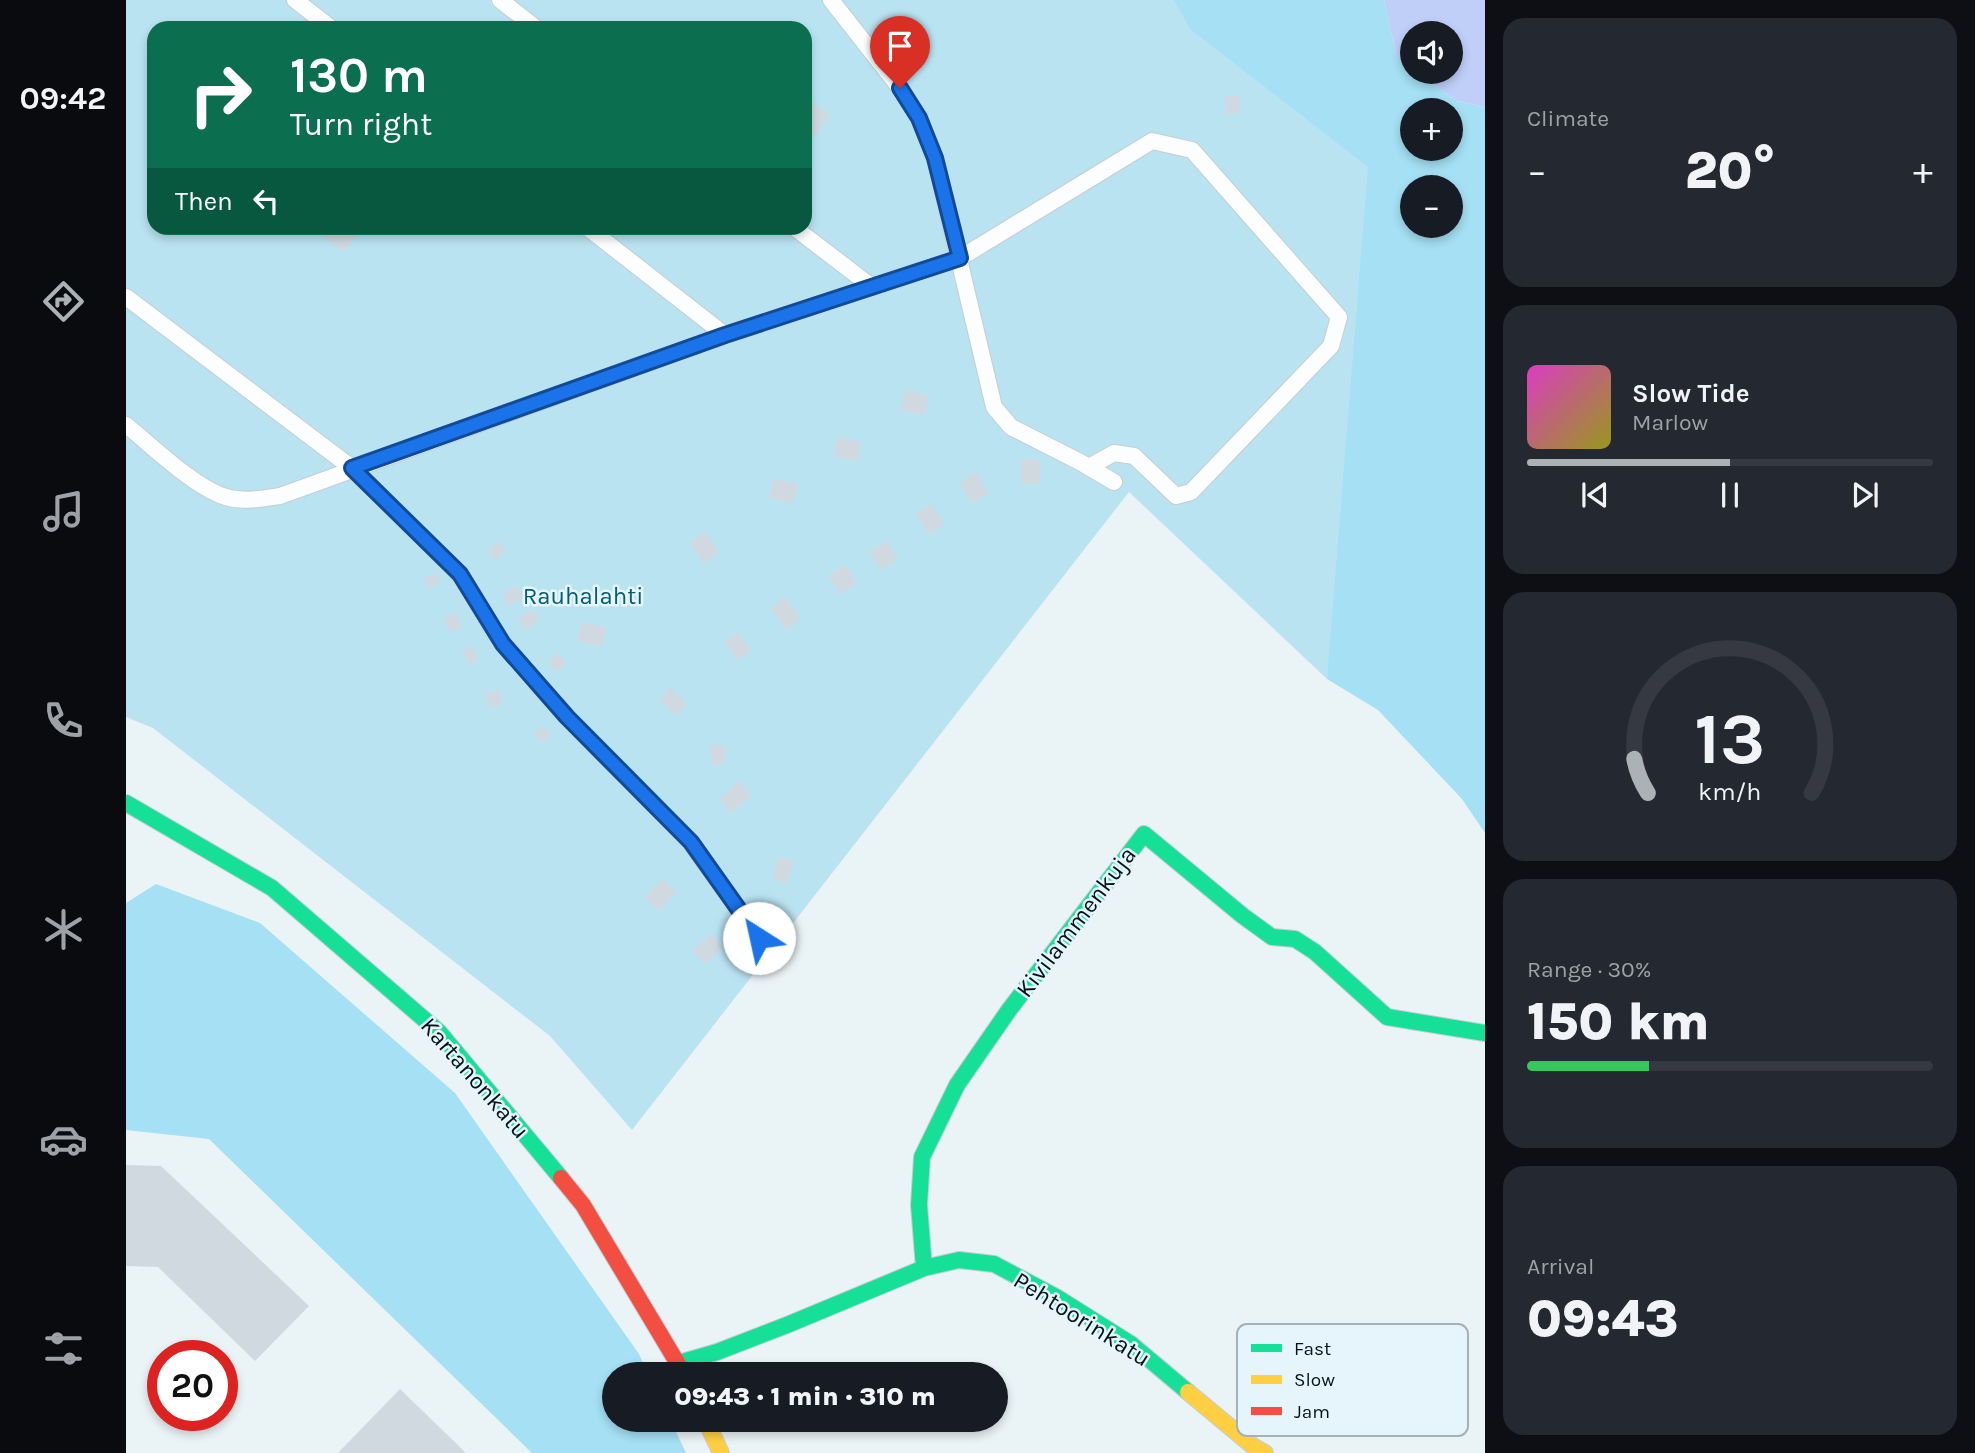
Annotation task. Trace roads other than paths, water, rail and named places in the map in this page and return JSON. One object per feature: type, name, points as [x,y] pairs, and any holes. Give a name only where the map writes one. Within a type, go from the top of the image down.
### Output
[{"type":"street","name":"Kartanonkatu","points":[[126,803],[272,888],[439,1032],[583,1205],[678,1362]]},
{"type":"street","name":"Kivilammenkuja","points":[[924,1268],[919,1205],[922,1157],[957,1085],[1009,1010],[1144,834],[1272,937],[1294,939],[1315,951],[1387,1017],[1485,1033]]},
{"type":"street","name":"Pehtoorinkatu","points":[[697,1362],[924,1268],[959,1260],[994,1264],[1058,1298],[1131,1344],[1237,1433]]},
{"type":"street","points":[[711,1432],[721,1453]]},
{"type":"street","name":"Pehtoorinkatu","points":[[1241,1436],[1265,1453]]},
{"type":"lane","points":[[295,0],[322,21]]},
{"type":"lane","points":[[500,0],[527,21]]},
{"type":"lane","points":[[831,0],[900,88],[919,118],[935,158],[994,407],[1011,427],[1114,482]]},
{"type":"lane","points":[[126,425],[195,480],[221,496],[251,500],[280,496],[725,335],[960,258],[1152,141],[1192,150],[1339,317],[1331,346],[1191,492],[1176,496],[1134,456],[1114,453],[1089,467]]},
{"type":"lane","points":[[598,235],[725,335]]},
{"type":"lane","points":[[804,235],[872,287]]},
{"type":"lane","points":[[126,297],[352,468],[460,574],[503,644],[567,717],[691,842],[759,938]]},
{"type":"park label","name":"Rauhalahti","points":[[583,596]]}]
